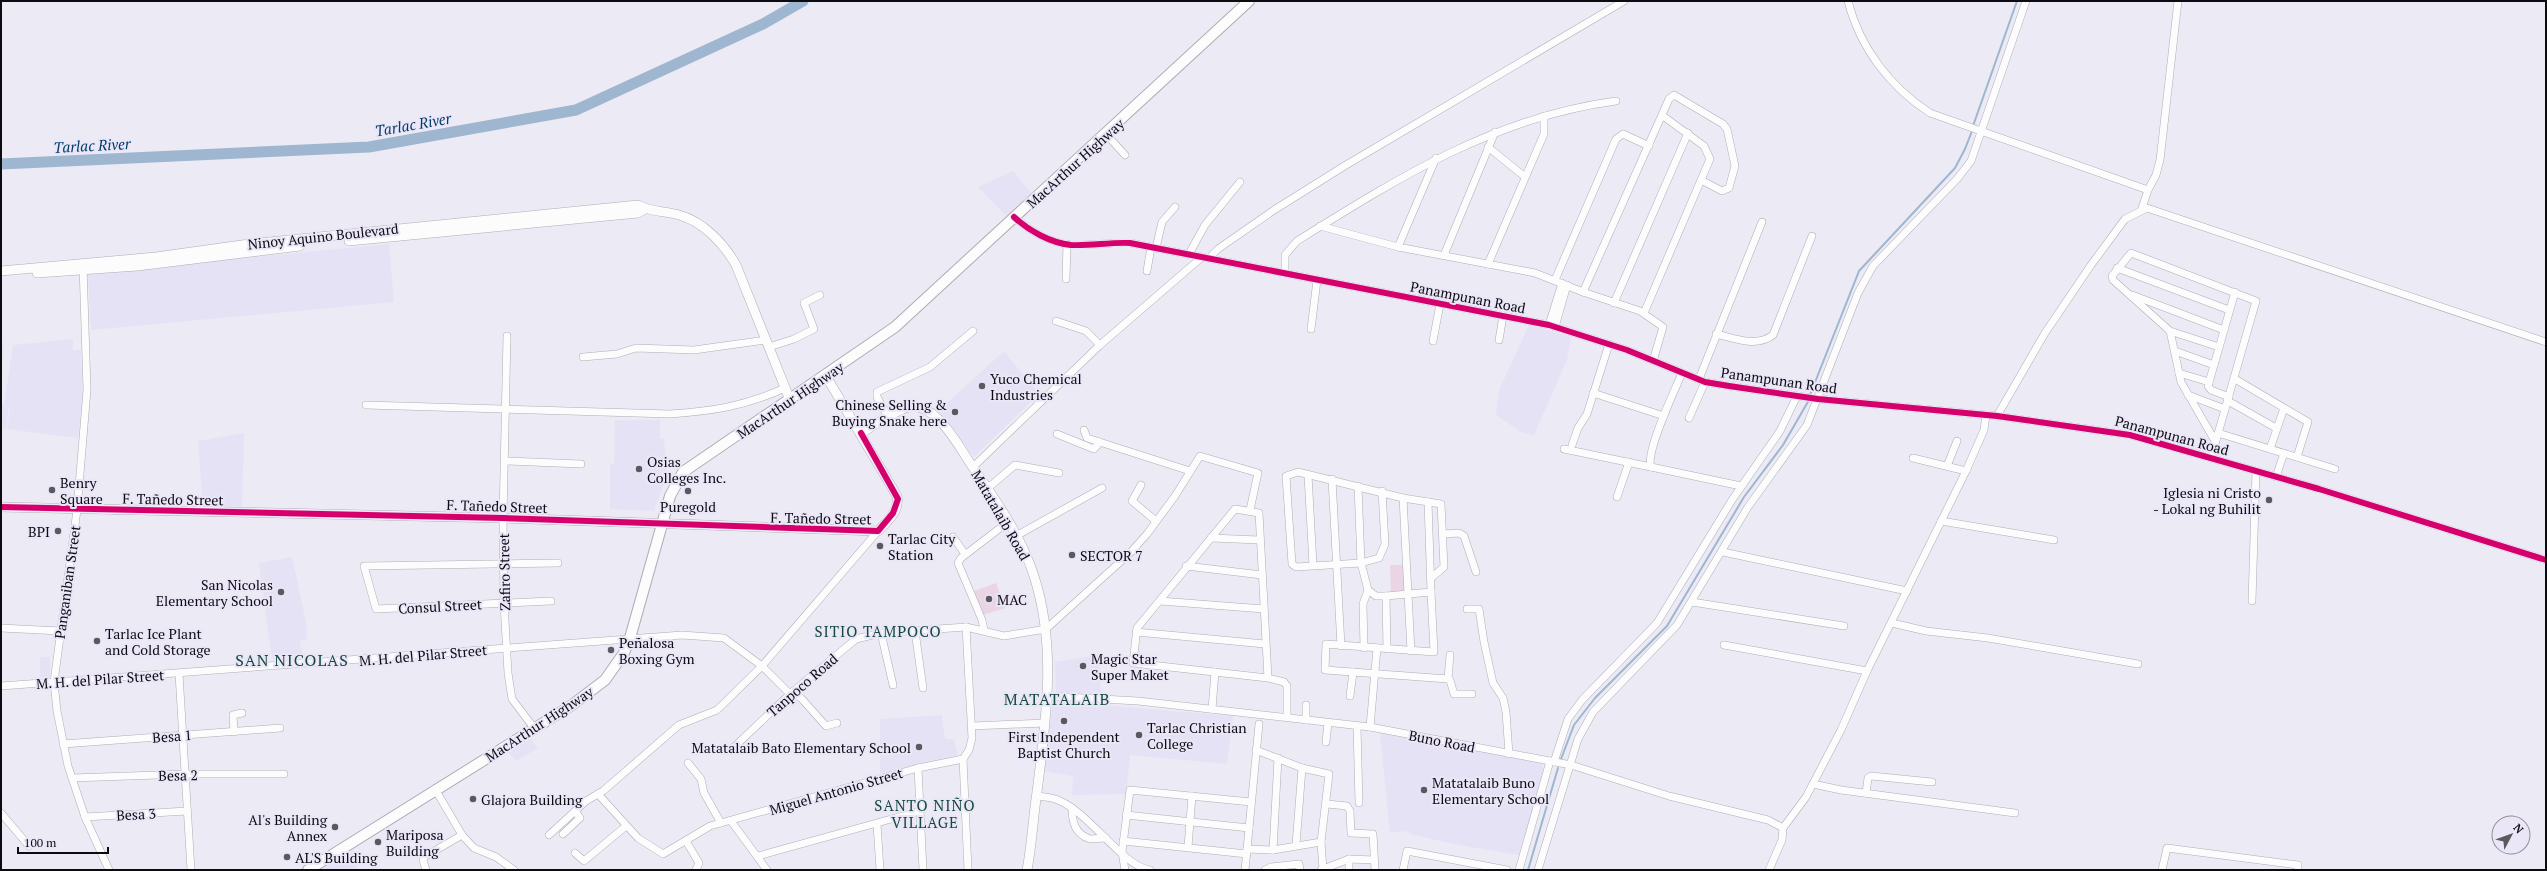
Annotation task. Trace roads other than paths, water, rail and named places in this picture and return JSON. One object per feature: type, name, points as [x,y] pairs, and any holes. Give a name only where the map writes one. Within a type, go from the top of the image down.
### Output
[{"type":"highway","name":"MacArthur Highway","points":[[308,870],[590,693],[605,680],[617,665],[630,638],[670,496],[683,472],[826,376],[895,327],[1249,1]]},
{"type":"main road","name":"Ninoy Aquino Boulevard","points":[[1,276],[250,244],[633,205],[645,209],[680,215],[693,221],[712,235],[727,250],[736,265],[790,400]]},
{"type":"main road","name":"Ninoy Aquino Boulevard","points":[[1,271],[83,266]]},
{"type":"main road","points":[[826,376],[861,433]]},
{"type":"main road","name":"Matatalaib Road","points":[[861,433],[888,417],[912,406],[930,412],[944,425],[988,488],[1016,536],[1034,576],[1046,629],[1049,670],[1045,723],[1027,870]]},
{"type":"main road","name":"F. Tañedo Street","points":[[1,507],[77,510],[503,518],[662,525],[878,531],[894,513],[898,499],[861,433]]},
{"type":"street","points":[[973,467],[1100,345],[1205,257],[1274,210],[1346,164],[1624,1]]},
{"type":"street","points":[[1848,1],[1860,35],[1872,56],[1909,99],[1930,113],[2148,190]]},
{"type":"street","points":[[1538,870],[1582,728],[1593,712],[1673,630],[1723,552],[1767,478],[1807,425],[1812,397],[1867,277],[1885,253],[1966,168],[1976,150],[1977,129],[2026,1]]},
{"type":"street","points":[[2142,208],[2148,190],[2156,175],[2160,160],[2178,1]]},
{"type":"street","points":[[1583,292],[1663,116],[1669,99],[1674,95],[1723,124],[1727,129],[1735,166],[1729,188],[1722,191],[1701,180]]},
{"type":"street","points":[[1285,273],[1287,250],[1297,241],[1436,158],[1495,132],[1544,116],[1567,109],[1616,101]]},
{"type":"street","points":[[1488,264],[1544,134],[1544,116]]},
{"type":"street","points":[[1644,313],[1710,159],[1710,155],[1704,146],[1663,116]]},
{"type":"street","points":[[1444,255],[1495,132]]},
{"type":"street","points":[[1614,303],[1688,133]]},
{"type":"street","points":[[1106,134],[1125,155]]},
{"type":"street","points":[[1552,326],[1561,283],[1616,139],[1623,134],[1649,146]]},
{"type":"street","points":[[1488,147],[1525,177]]},
{"type":"street","points":[[1398,247],[1436,158]]},
{"type":"street","points":[[1189,254],[1205,225],[1240,182]]},
{"type":"street","points":[[1147,271],[1162,222],[1175,207]]},
{"type":"street","points":[[1997,416],[2066,302],[2125,219],[2142,208],[2147,208],[2191,221],[2546,342]]},
{"type":"street","name":"Panampunan Road","points":[[1014,217],[1030,230],[1067,244],[1113,242],[1154,248],[1552,326],[1609,344],[1702,380],[1797,396],[1997,416],[2107,430],[2159,442],[2546,560]]},
{"type":"street","points":[[1689,418],[1716,334],[1762,222]]},
{"type":"street","points":[[1320,226],[1398,247],[1535,272],[1583,292],[1644,313],[1663,327],[1653,361]]},
{"type":"street","points":[[1716,334],[1754,342],[1763,340],[1773,335],[1812,236]]},
{"type":"street","points":[[1066,279],[1067,244]]},
{"type":"street","points":[[2210,458],[2229,399],[2256,301],[2134,253],[2127,257],[2112,276],[2113,280],[2170,331],[2219,347]]},
{"type":"street","name":"Panganiban Street","points":[[83,266],[87,390],[77,510],[54,682],[63,744],[72,778],[85,816],[109,870]]},
{"type":"street","points":[[2118,268],[2229,310]]},
{"type":"street","points":[[1311,329],[1317,280]]},
{"type":"street","points":[[2236,292],[2229,310],[2209,382],[2211,390],[2229,399],[2276,428]]},
{"type":"street","points":[[2127,293],[2224,330]]},
{"type":"street","points":[[583,357],[617,354],[636,348],[694,350],[768,344],[814,329],[804,302],[820,295]]},
{"type":"street","points":[[1433,341],[1440,304]]},
{"type":"street","points":[[1499,340],[1503,316]]},
{"type":"street","points":[[1056,321],[1086,331],[1100,345]]},
{"type":"street","points":[[888,417],[877,397],[877,392],[930,367],[972,331]]},
{"type":"street","points":[[2170,331],[2179,373],[2188,395],[2215,441]]},
{"type":"street","name":"Zafiro Street","points":[[507,336],[503,518],[504,603],[507,649],[512,699],[534,728]]},
{"type":"street","points":[[1572,445],[1578,428],[1587,414],[1609,344]]},
{"type":"street","points":[[2175,351],[2214,365]]},
{"type":"street","points":[[1651,467],[1650,458],[1664,416],[1682,373]]},
{"type":"street","points":[[2179,373],[2209,382]]},
{"type":"street","points":[[2235,378],[2308,422],[2298,457]]},
{"type":"street","points":[[366,405],[670,414],[709,412],[750,403],[785,388]]},
{"type":"street","points":[[1593,394],[1664,416]]},
{"type":"street","points":[[2188,395],[2225,409]]},
{"type":"street","points":[[1519,870],[1560,738],[1574,710],[1657,623],[1741,486],[1780,432],[1797,396]]},
{"type":"street","points":[[2270,449],[2284,408]]},
{"type":"street","points":[[1769,870],[1782,840],[1783,828],[1796,813],[1841,730],[1867,671],[1966,471],[1984,430],[1986,415]]},
{"type":"street","points":[[1084,430],[1087,438],[1190,471]]},
{"type":"street","points":[[1057,434],[1094,449],[1100,442]]},
{"type":"street","points":[[2218,434],[2335,469]]},
{"type":"street","points":[[1946,466],[1957,441]]},
{"type":"street","points":[[1564,449],[1741,486]]},
{"type":"street","points":[[2276,477],[2284,453]]},
{"type":"street","points":[[1046,629],[1130,553],[1175,496],[1195,460],[1202,456],[1258,473],[1250,510]]},
{"type":"street","points":[[1913,458],[1966,471]]},
{"type":"street","points":[[505,461],[581,464]]},
{"type":"street","points":[[1618,497],[1629,462]]},
{"type":"street","points":[[988,488],[1015,465],[1059,473]]},
{"type":"street","points":[[2252,601],[2256,471]]},
{"type":"street","points":[[1382,492],[1384,551],[1374,561],[1296,567],[1292,564],[1286,476],[1294,472],[1332,479],[1382,492],[1403,498],[1442,505],[1444,567],[1431,578]]},
{"type":"street","points":[[1308,475],[1313,565]]},
{"type":"street","points":[[1332,479],[1341,646]]},
{"type":"street","points":[[1141,485],[1132,501],[1156,521]]},
{"type":"street","points":[[1358,486],[1360,563],[1368,590],[1363,604],[1364,648]]},
{"type":"street","points":[[1016,536],[1102,488]]},
{"type":"street","points":[[1403,498],[1411,651]]},
{"type":"street","points":[[1428,502],[1431,592],[1436,650],[1434,652],[1411,651],[1325,645],[1325,670],[1448,679]]},
{"type":"street","points":[[1268,678],[1259,540],[1259,513],[1250,510],[1234,510],[1186,566],[1136,632],[1134,665],[1268,678],[1286,683],[1287,717]]},
{"type":"street","points":[[1941,521],[2054,540]]},
{"type":"street","points":[[984,630],[982,620],[958,563],[965,554],[1008,522]]},
{"type":"street","points":[[549,834],[586,800],[598,794],[679,725],[713,713],[762,666],[878,531]]},
{"type":"street","points":[[1444,534],[1459,533],[1464,536],[1476,572]]},
{"type":"street","points":[[953,537],[965,554]]},
{"type":"street","points":[[1211,538],[1259,540]]},
{"type":"street","points":[[1723,552],[1907,591]]},
{"type":"street","points":[[503,563],[558,562]]},
{"type":"street","name":"Consul Street","points":[[503,563],[364,565],[375,609],[551,601]]},
{"type":"street","points":[[1186,566],[1262,575]]},
{"type":"street","points":[[1368,590],[1376,596],[1408,595],[1431,592]]},
{"type":"street","points":[[1386,596],[1387,649]]},
{"type":"street","points":[[1160,600],[1264,609]]},
{"type":"street","points":[[1692,602],[1844,626]]},
{"type":"street","points":[[1467,609],[1479,609],[1484,642],[1493,683],[1503,698],[1506,712],[1509,754]]},
{"type":"street","points":[[1892,623],[1926,631],[1988,638],[2138,664]]},
{"type":"street","points":[[966,627],[972,726],[972,744],[963,759],[968,870]]},
{"type":"street","name":"Tanpoco Road","points":[[731,750],[791,693],[856,639],[882,633],[966,627],[984,630],[1004,636],[1046,629]]},
{"type":"street","points":[[1,628],[60,631]]},
{"type":"street","points":[[915,631],[923,688]]},
{"type":"street","points":[[1136,632],[1265,644]]},
{"type":"street","points":[[882,633],[893,685]]},
{"type":"street","name":"M. H. del Pilar Street","points":[[1,686],[179,674],[682,635],[719,637],[732,643],[762,666],[791,693],[801,698],[826,726],[838,723]]},
{"type":"street","points":[[1724,645],[1867,671]]},
{"type":"street","points":[[1370,727],[1373,673],[1377,648]]},
{"type":"street","points":[[1450,655],[1448,679],[1450,680],[1454,694],[1472,694]]},
{"type":"street","points":[[1212,709],[1215,672]]},
{"type":"street","points":[[1350,696],[1353,672]]},
{"type":"street","points":[[179,674],[191,870]]},
{"type":"street","name":"Buno Road","points":[[1047,696],[1138,701],[1370,727],[1571,766],[1669,796],[1768,820],[1783,828]]},
{"type":"street","points":[[1306,705],[1306,720]]},
{"type":"street","points":[[234,732],[233,715],[242,713]]},
{"type":"street","points":[[972,726],[1045,723]]},
{"type":"street","points":[[1326,742],[1328,723]]},
{"type":"street","points":[[1245,870],[1259,724]]},
{"type":"street","points":[[1357,726],[1359,803]]},
{"type":"street","name":"Besa 1","points":[[63,744],[280,728]]},
{"type":"street","points":[[1256,750],[1302,768],[1329,774],[1327,804],[1321,842],[1322,870],[1349,859],[1374,860]]},
{"type":"street","points":[[1273,850],[1278,758]]},
{"type":"street","name":"Miguel Antonio Street","points":[[626,826],[638,838],[663,854],[710,826],[918,768],[963,759]]},
{"type":"street","points":[[688,763],[701,779],[704,793],[721,823]]},
{"type":"street","points":[[918,768],[923,870]]},
{"type":"street","points":[[1296,845],[1302,768]]},
{"type":"street","name":"Besa 2","points":[[72,778],[186,774],[284,774]]},
{"type":"street","points":[[1866,793],[1868,778],[1871,776],[1932,782]]},
{"type":"street","points":[[1813,784],[1866,793],[2015,813]]},
{"type":"street","points":[[435,789],[462,834],[474,848],[496,857],[514,870]]},
{"type":"street","points":[[1125,870],[1122,852],[1129,791],[1251,802]]},
{"type":"street","points":[[575,852],[584,861],[626,826],[598,794]]},
{"type":"street","points":[[1036,796],[1060,800],[1072,808],[1141,868],[1150,870]]},
{"type":"street","points":[[1188,847],[1192,796]]},
{"type":"street","points":[[1327,804],[1347,806],[1350,811],[1351,833],[1372,834],[1375,870]]},
{"type":"street","points":[[1072,808],[1072,820],[1078,831],[1090,839],[1106,838]]},
{"type":"street","name":"Besa 3","points":[[85,816],[187,811]]},
{"type":"street","points":[[563,834],[580,818],[575,811]]},
{"type":"street","points":[[758,856],[920,811]]},
{"type":"street","points":[[1,813],[29,846]]},
{"type":"street","points":[[1126,815],[1249,828]]},
{"type":"street","points":[[731,820],[767,870]]},
{"type":"street","points":[[877,824],[880,870]]},
{"type":"street","points":[[426,870],[422,860],[424,856],[462,834]]},
{"type":"street","points":[[686,841],[699,863],[696,870]]},
{"type":"street","points":[[1123,841],[1247,851],[1273,850],[1321,842]]},
{"type":"street","points":[[2162,870],[2167,848],[2298,865],[2298,870]]},
{"type":"street","points":[[1403,870],[1407,851],[1506,870]]},
{"type":"street","points":[[1349,859],[1349,870]]},
{"type":"street","points":[[1265,870],[1271,867],[1299,864],[1300,870]]},
{"type":"waterway","name":"Tarlac River","points":[[1,164],[369,147],[576,110],[763,24],[803,1]]},
{"type":"waterway","points":[[1973,126],[2017,1]]},
{"type":"waterway","points":[[1810,395],[1859,271],[1955,168],[1972,131]]},
{"type":"waterway","points":[[1561,759],[1574,725],[1595,698],[1667,626],[1744,497],[1783,445],[1809,400]]},
{"type":"waterway","points":[[1528,870],[1558,768]]},
{"type":"place","name":"Yuco Chemical Industries","points":[[982,386]]},
{"type":"place","name":"Chinese Selling & Buying Snake here","points":[[955,412]]},
{"type":"place","name":"Osias Colleges Inc.","points":[[639,469]]},
{"type":"place","name":"Benry Square","points":[[52,490]]},
{"type":"place","name":"Puregold","points":[[688,491]]},
{"type":"place","name":"Iglesia ni Cristo - Lokal ng Buhilit","points":[[2269,500]]},
{"type":"place","name":"BPI","points":[[58,531]]},
{"type":"place","name":"Tarlac City Station","points":[[880,546]]},
{"type":"place","name":"SECTOR 7","points":[[1072,555]]},
{"type":"place","name":"San Nicolas Elementary School","points":[[281,592]]},
{"type":"place","name":"MAC","points":[[989,599]]},
{"type":"place","name":"Tarlac Ice Plant and Cold Storage","points":[[97,641]]},
{"type":"place","name":"Peñalosa Boxing Gym","points":[[611,650]]},
{"type":"place","name":"Magic Star Super Maket","points":[[1083,666]]},
{"type":"place","name":"First Independent Baptist Church","points":[[1064,721]]},
{"type":"place","name":"Tarlac Christian College","points":[[1139,735]]},
{"type":"place","name":"Matatalaib Bato Elementary School","points":[[919,747]]},
{"type":"place","name":"Matatalaib Buno Elementary School","points":[[1424,790]]},
{"type":"place","name":"Glajora Building","points":[[473,799]]},
{"type":"place","name":"Al's Building Annex","points":[[335,827]]},
{"type":"place","name":"Mariposa Building","points":[[378,842]]},
{"type":"place","name":"AL'S Building","points":[[287,857]]},
{"type":"district","name":"SITIO TAMPOCO","points":[[878,631]]},
{"type":"district","name":"SAN NICOLAS","points":[[292,660]]},
{"type":"district","name":"MATATALAIB","points":[[1057,699]]},
{"type":"district","name":"SANTO NIÑO VILLAGE","points":[[925,814]]}]
